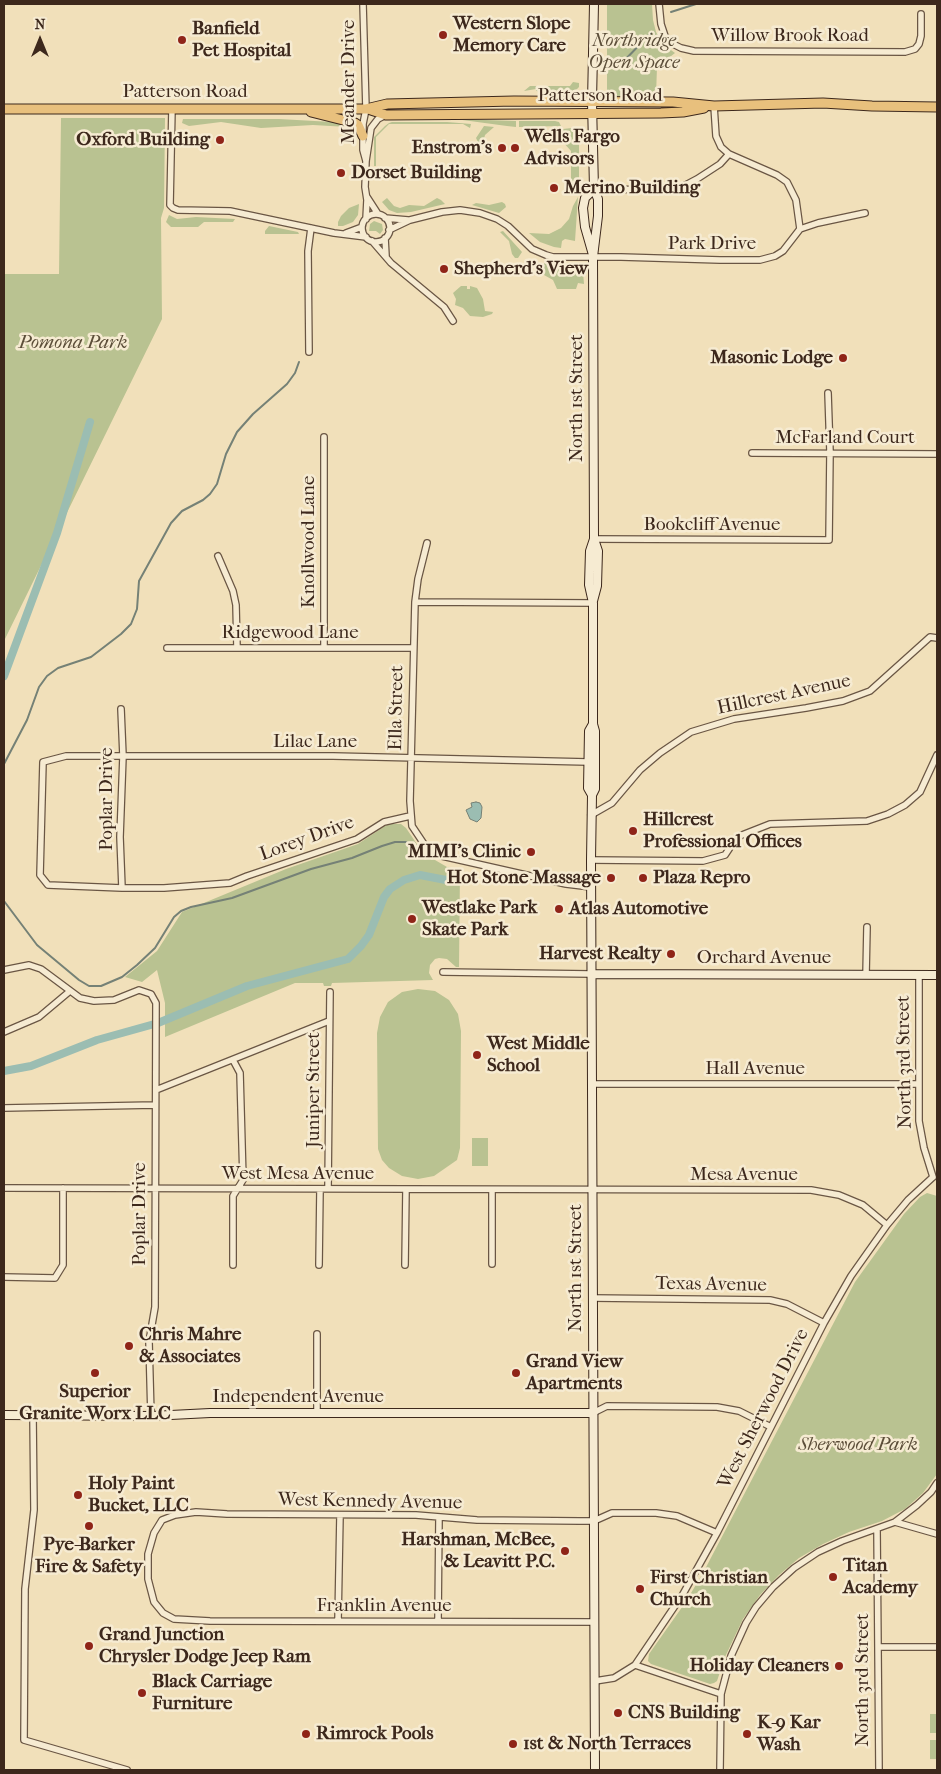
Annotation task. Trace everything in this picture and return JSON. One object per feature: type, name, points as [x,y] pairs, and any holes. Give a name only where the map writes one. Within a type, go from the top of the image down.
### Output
[{"type":"main road","name":"North 1st Street","points":[[594,4],[592,102],[594,189],[598,199],[593,257],[594,539],[598,551],[597,586],[593,602],[595,789],[592,795],[591,815],[595,1770]]},
{"type":"main road","name":"Patterson Road","points":[[4,109],[366,109],[387,104],[592,102],[673,102],[714,106],[823,103],[937,107]]},
{"type":"main road","name":"Patterson Road","points":[[366,109],[386,115],[683,112],[714,106]]},
{"type":"main road","points":[[294,109],[355,123],[358,125],[363,136]]},
{"type":"main road","name":"North 1st Street","points":[[593,257],[584,226],[584,208],[585,198],[594,189]]},
{"type":"main road","name":"North 1st Street","points":[[592,795],[588,788],[588,762],[590,731],[593,724]]},
{"type":"main road","name":"Orchard Avenue","points":[[591,974],[937,975]]},
{"type":"main road","name":"Independent Avenue","points":[[4,1415],[593,1413]]},
{"type":"street","name":"Meander Drive","points":[[364,4],[366,109],[363,150],[366,160]]},
{"type":"street","name":"Willow Brook Road","points":[[659,4],[661,24],[665,36],[671,43],[694,51],[906,52],[915,49],[919,44],[921,14]]},
{"type":"street","points":[[714,106],[716,136],[721,147],[729,154],[777,175],[787,182],[796,200],[800,229],[818,223],[865,213]]},
{"type":"street","points":[[172,108],[170,205],[178,210],[230,211],[366,237],[372,241],[391,263],[444,307],[453,321]]},
{"type":"street","name":"Meander Drive","points":[[366,218],[366,160],[370,128],[378,118],[386,115]]},
{"type":"street","points":[[594,189],[669,190],[680,188],[720,164],[729,154]]},
{"type":"street","name":"Meander Drive","points":[[367,197],[378,214]]},
{"type":"street","name":"Park Drive","points":[[410,220],[442,212],[460,210],[480,213],[498,219],[532,249],[546,255],[720,260],[760,260],[775,256],[783,252],[800,229]]},
{"type":"street","points":[[346,234],[362,227],[369,216],[378,214],[386,218],[410,220]]},
{"type":"street","points":[[386,218],[389,226],[385,238],[386,256]]},
{"type":"street","points":[[389,230],[410,220]]},
{"type":"street","points":[[362,227],[366,237]]},
{"type":"street","points":[[309,352],[308,251],[312,228]]},
{"type":"street","points":[[372,241],[385,238]]},
{"type":"street","points":[[828,392],[830,452]]},
{"type":"street","name":"Knollwood Lane","points":[[324,437],[324,648]]},
{"type":"street","name":"Bookcliff Avenue","points":[[594,539],[829,540],[830,452]]},
{"type":"street","name":"McFarland Court","points":[[752,453],[937,454]]},
{"type":"street","name":"Ella Street","points":[[410,816],[415,602],[427,543]]},
{"type":"street","points":[[218,556],[233,591],[236,605],[237,648]]},
{"type":"street","points":[[415,602],[593,602]]},
{"type":"street","name":"Hillcrest Avenue","points":[[591,815],[612,803],[640,770],[660,753],[691,732],[734,719],[843,701],[870,691],[930,637],[937,638]]},
{"type":"street","name":"Ridgewood Lane","points":[[167,648],[414,648]]},
{"type":"street","name":"Poplar Drive","points":[[121,709],[123,756],[120,837],[122,888]]},
{"type":"street","points":[[591,860],[703,861],[725,855],[737,837],[770,824],[867,821],[888,814],[905,805],[920,792],[937,755]]},
{"type":"street","name":"Lilac Lane","points":[[40,875],[43,762],[66,756],[411,758],[588,762]]},
{"type":"street","points":[[410,816],[412,826],[418,838],[426,847],[442,856],[566,884],[591,887]]},
{"type":"street","name":"Lorey Drive","points":[[40,875],[48,885],[164,888],[230,883],[357,839],[384,822],[410,816]]},
{"type":"street","points":[[866,974],[867,927]]},
{"type":"street","points":[[4,970],[28,965],[42,969],[70,991],[39,1017],[4,1032]]},
{"type":"street","points":[[443,972],[591,974]]},
{"type":"street","name":"North 3rd Street","points":[[919,974],[919,1121],[924,1148],[935,1179]]},
{"type":"street","name":"Poplar Drive","points":[[70,991],[80,998],[94,1001],[114,1000],[139,990],[150,994],[156,1003],[155,1306],[149,1342],[151,1416]]},
{"type":"street","name":"Juniper Street","points":[[328,1189],[330,992]]},
{"type":"street","points":[[156,1090],[329,1021]]},
{"type":"street","points":[[232,1265],[233,1196],[243,1180],[240,1073],[233,1060]]},
{"type":"street","name":"Hall Avenue","points":[[591,1084],[918,1084]]},
{"type":"street","points":[[4,1108],[16,1106],[156,1105]]},
{"type":"street","name":"West Sherwood Drive","points":[[635,1665],[683,1594],[717,1533],[824,1323],[851,1276],[887,1225],[908,1200],[935,1179]]},
{"type":"street","name":"West Mesa Avenue","points":[[4,1188],[592,1190]]},
{"type":"street","points":[[4,1278],[56,1278],[63,1265],[63,1188]]},
{"type":"street","points":[[319,1265],[320,1189]]},
{"type":"street","points":[[405,1265],[406,1189]]},
{"type":"street","points":[[492,1190],[492,1264]]},
{"type":"street","name":"Mesa Avenue","points":[[592,1190],[811,1190],[839,1195],[863,1205],[887,1225]]},
{"type":"street","name":"Texas Avenue","points":[[592,1298],[770,1300],[787,1304],[824,1323]]},
{"type":"street","points":[[316,1413],[317,1334]]},
{"type":"street","points":[[593,1413],[607,1406],[717,1406],[739,1411],[770,1427]]},
{"type":"street","points":[[33,1416],[34,1510],[25,1589],[24,1740],[127,1770]]},
{"type":"street","points":[[720,1770],[721,1694],[731,1656],[740,1635],[756,1607],[794,1568],[818,1552],[842,1541],[895,1522],[924,1499],[937,1483]]},
{"type":"street","name":"West Kennedy Avenue","points":[[174,1619],[163,1613],[154,1602],[148,1579],[148,1554],[154,1533],[162,1520],[175,1515],[196,1512],[227,1514],[416,1515],[477,1520],[594,1521],[612,1513],[656,1513],[677,1516],[717,1533]]},
{"type":"street","points":[[338,1621],[340,1514]]},
{"type":"street","points":[[438,1621],[439,1517]]},
{"type":"street","points":[[895,1522],[937,1534]]},
{"type":"street","name":"North 3rd Street","points":[[877,1529],[879,1770]]},
{"type":"street","name":"Franklin Avenue","points":[[174,1619],[210,1621],[594,1622]]},
{"type":"street","points":[[879,1647],[937,1647]]},
{"type":"street","points":[[595,1681],[614,1678],[635,1665],[721,1694]]},
{"type":"green space","name":"Northridge Open Space","points":[[607,4],[652,4],[656,32],[664,45],[675,53],[657,67],[656,96],[614,96],[607,92]]},
{"type":"green space","points":[[573,82],[579,83],[579,87],[572,94],[536,91],[536,89],[524,91],[530,86],[570,86]]},
{"type":"green space","name":"Pomona Park","points":[[61,118],[165,118],[164,208],[161,218],[162,319],[4,641],[4,274],[59,274]]},
{"type":"green space","points":[[183,119],[279,119],[350,123],[356,126],[355,129],[313,125],[261,128],[221,122],[189,126],[182,123]]},
{"type":"green space","points":[[455,119],[516,121],[516,127],[507,126]]},
{"type":"green space","points":[[519,121],[555,121],[559,122],[561,126],[519,127]]},
{"type":"green space","points":[[392,122],[471,124],[470,128],[463,124],[389,124],[376,137],[376,166],[374,166],[374,137],[385,126]]},
{"type":"green space","points":[[484,126],[494,127],[485,135],[483,143],[479,144],[476,138]]},
{"type":"green space","points":[[572,128],[573,132],[579,134],[579,193],[571,188],[571,151],[554,132],[554,130]]},
{"type":"green space","points":[[578,197],[575,241],[565,239],[562,241],[561,248],[554,247],[540,242],[529,233],[549,234],[561,228],[569,219]]},
{"type":"green space","points":[[387,198],[394,206],[400,208],[409,205],[424,206],[437,198],[445,204],[411,212],[397,213],[389,210],[382,202]]},
{"type":"green space","points":[[502,202],[506,207],[499,213],[472,205],[476,203],[489,205]]},
{"type":"green space","points":[[359,204],[358,215],[353,222],[338,226],[341,216],[349,208]]},
{"type":"green space","points":[[169,215],[177,219],[196,217],[235,219],[233,222],[204,222],[198,227],[171,227],[166,222]]},
{"type":"green space","points":[[374,221],[382,224],[383,230],[380,234],[376,231],[369,231],[370,224]]},
{"type":"green space","points":[[269,226],[298,232],[299,234],[265,234]]},
{"type":"green space","points":[[503,231],[522,252],[518,258],[515,258],[512,254],[509,241],[500,232]]},
{"type":"green space","points":[[545,263],[579,266],[583,272],[584,284],[578,283],[576,289],[557,289],[553,280],[544,275],[539,267]]},
{"type":"green space","points":[[461,286],[467,286],[467,289],[470,289],[470,286],[477,288],[483,299],[485,311],[493,312],[492,314],[483,317],[470,316],[463,308],[455,305],[456,299],[453,293]]},
{"type":"green space","points":[[388,824],[401,824],[406,828],[423,853],[447,867],[460,870],[459,967],[456,967],[447,959],[439,958],[435,959],[430,965],[429,973],[433,980],[332,983],[331,986],[324,986],[323,983],[295,983],[165,1037],[165,1003],[157,970],[142,982],[125,977],[157,951],[182,912],[286,869],[358,844]]},
{"type":"green space","points":[[418,989],[435,991],[449,1000],[458,1014],[461,1031],[460,1148],[457,1160],[434,1176],[418,1179],[402,1176],[389,1168],[382,1160],[378,1149],[377,1033],[380,1017],[388,1002],[402,992]]},
{"type":"green space","points":[[472,1138],[488,1138],[488,1166],[472,1166]]},
{"type":"green space","name":"Sherwood Park","points":[[927,1193],[937,1196],[937,1474],[923,1493],[905,1509],[882,1521],[849,1532],[823,1544],[799,1558],[779,1575],[760,1595],[743,1619],[725,1657],[717,1681],[714,1683],[710,1684],[651,1664],[648,1661],[649,1654],[685,1603],[703,1573],[855,1282],[904,1214],[920,1197]]},
{"type":"green space","points":[[930,1714],[937,1714],[937,1733],[930,1733]]},
{"type":"green space","points":[[930,1740],[937,1740],[937,1759],[930,1759]]},
{"type":"water","points":[[471,803],[480,803],[482,807],[481,818],[477,822],[470,819],[466,810],[472,807]]},
{"type":"waterway","points":[[671,12],[696,4]]},
{"type":"waterway","points":[[617,68],[651,33]]},
{"type":"waterway","points":[[4,764],[27,720],[39,687],[47,676],[58,668],[91,657],[131,624],[137,609],[139,581],[171,523],[182,511],[210,494],[217,484],[226,454],[237,432],[253,414],[287,384],[295,373],[299,362]]},
{"type":"waterway","points":[[4,676],[57,533],[90,422]]},
{"type":"waterway","points":[[4,901],[37,945],[79,980],[89,986],[101,986],[122,977],[137,965],[155,948],[174,917],[181,911],[232,898],[311,869],[352,858],[395,842],[406,842]]},
{"type":"waterway","points":[[4,1071],[31,1066],[97,1040],[158,1023],[247,986],[348,959],[369,935],[384,897],[390,889],[404,880],[420,875],[451,881]]},
{"type":"place","name":"Western Slope Memory Care","points":[[443,35]]},
{"type":"place","name":"Banfield Pet Hospital","points":[[182,40]]},
{"type":"place","name":"Oxford Building","points":[[220,140]]},
{"type":"place","name":"Enstrom's","points":[[502,148]]},
{"type":"place","name":"Wells Fargo Advisors","points":[[515,148]]},
{"type":"place","name":"Dorset Building","points":[[341,173]]},
{"type":"place","name":"Merino Building","points":[[554,188]]},
{"type":"place","name":"Shepherd's View","points":[[444,269]]},
{"type":"place","name":"Masonic Lodge","points":[[843,358]]},
{"type":"place","name":"Hillcrest Professional Offices","points":[[633,831]]},
{"type":"place","name":"MIMI's Clinic","points":[[531,852]]},
{"type":"place","name":"Hot Stone Massage","points":[[611,878]]},
{"type":"place","name":"Plaza Repro","points":[[643,878]]},
{"type":"place","name":"Atlas Automotive","points":[[559,909]]},
{"type":"place","name":"Westlake Park Skate Park","points":[[412,919]]},
{"type":"place","name":"Harvest Realty","points":[[671,954]]},
{"type":"place","name":"West Middle School","points":[[477,1055]]},
{"type":"place","name":"Chris Mahre & Associates","points":[[129,1346]]},
{"type":"place","name":"Superior Granite Worx LLC","points":[[95,1373]]},
{"type":"place","name":"Grand View Apartments","points":[[516,1373]]},
{"type":"place","name":"Holy Paint Bucket, LLC","points":[[78,1495]]},
{"type":"place","name":"Pye-Barker Fire & Safety","points":[[89,1526]]},
{"type":"place","name":"Harshman, McBee, & Leavitt P.C.","points":[[565,1551]]},
{"type":"place","name":"Titan Academy","points":[[833,1577]]},
{"type":"place","name":"First Christian Church","points":[[640,1589]]},
{"type":"place","name":"Grand Junction Chrysler Dodge Jeep Ram","points":[[89,1646]]},
{"type":"place","name":"Holiday Cleaners","points":[[839,1666]]},
{"type":"place","name":"Black Carriage Furniture","points":[[142,1693]]},
{"type":"place","name":"CNS Building","points":[[618,1713]]},
{"type":"place","name":"Rimrock Pools","points":[[306,1734]]},
{"type":"place","name":"K-9 Kar Wash","points":[[747,1734]]},
{"type":"place","name":"1st & North Terraces","points":[[513,1744]]}]
